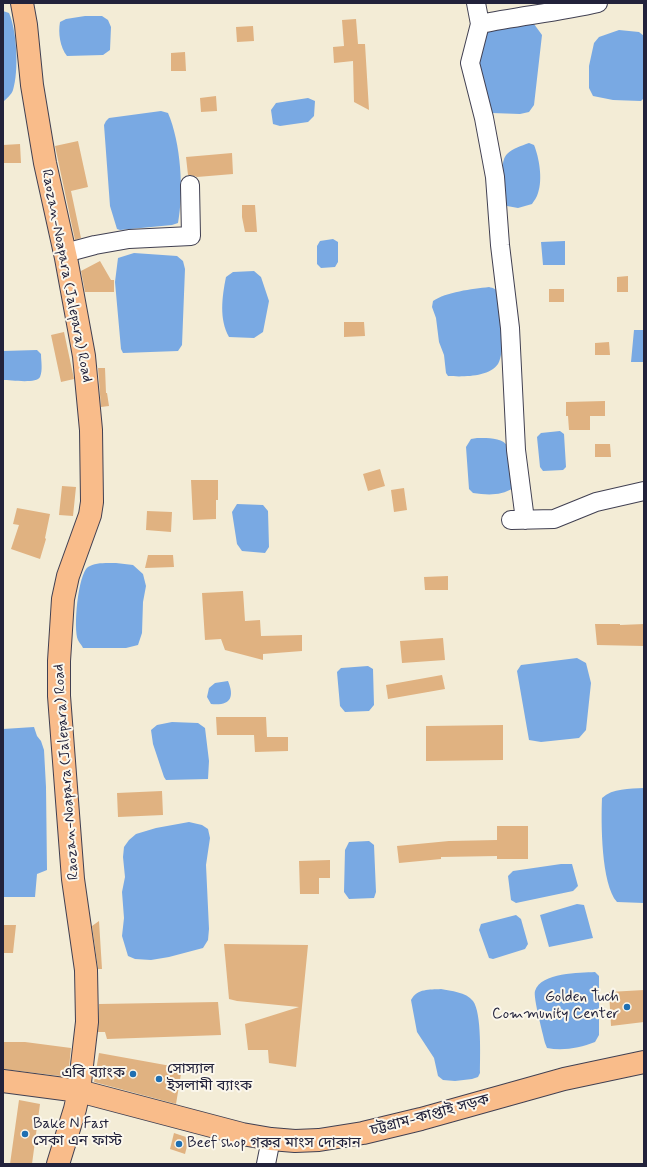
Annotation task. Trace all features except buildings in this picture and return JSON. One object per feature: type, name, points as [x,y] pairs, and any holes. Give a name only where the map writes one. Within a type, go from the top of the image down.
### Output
[{"type":"main road","name":"Raozan-Noapara (Jalepara) Road","points":[[22,3],[26,25],[32,86],[45,163],[84,356],[91,430],[92,502],[90,515],[68,576],[63,599],[58,661],[59,704],[73,879],[86,970],[87,1022],[79,1091],[58,1164]]},
{"type":"main road","name":"চট্টগ্রাম-কাপ্তাই সড়ক","points":[[3,1081],[79,1091],[212,1127],[271,1139],[295,1141],[319,1140],[363,1133],[421,1119],[564,1080],[644,1062]]},
{"type":"street","points":[[476,3],[480,24],[470,63],[484,118],[495,177],[500,245],[510,328],[518,520],[554,520],[596,502],[644,492]]},
{"type":"street","points":[[480,24],[520,16],[566,10],[598,3]]},
{"type":"street","points":[[64,253],[95,245],[129,240],[192,236],[190,185]]},
{"type":"street","points":[[266,1164],[271,1139]]},
{"type":"water","points":[[3,11],[9,13],[14,30],[16,72],[13,90],[3,102]]},
{"type":"water","points":[[85,16],[102,16],[108,20],[111,27],[110,50],[103,55],[67,56],[60,40],[60,22],[66,19]]},
{"type":"water","points":[[518,21],[534,24],[542,35],[534,105],[529,112],[520,114],[492,113],[486,107],[481,88],[479,58],[485,32]]},
{"type":"water","points":[[619,30],[639,32],[644,36],[644,98],[641,101],[613,100],[593,96],[589,88],[589,66],[594,43],[599,37]]},
{"type":"water","points":[[308,98],[315,101],[314,116],[308,122],[280,126],[273,124],[271,110],[276,103]]},
{"type":"water","points":[[161,111],[168,113],[176,138],[181,182],[178,223],[172,225],[120,230],[117,229],[110,206],[104,125],[109,118]]},
{"type":"water","points":[[529,143],[534,145],[539,162],[540,181],[538,194],[532,204],[518,208],[507,206],[502,179],[504,158],[517,147]]},
{"type":"water","points":[[333,239],[338,242],[338,262],[335,267],[321,268],[317,264],[317,246],[320,241]]},
{"type":"water","points":[[565,241],[565,265],[543,265],[541,242]]},
{"type":"water","points":[[134,253],[177,256],[183,261],[185,269],[182,345],[178,351],[123,353],[121,349],[115,282],[118,258]]},
{"type":"water","points":[[254,271],[261,277],[269,301],[263,332],[254,338],[229,337],[224,323],[222,308],[226,277],[233,272]]},
{"type":"water","points":[[489,287],[495,289],[500,299],[502,351],[498,364],[488,372],[482,374],[448,376],[446,373],[444,355],[439,342],[436,318],[432,307],[433,301],[452,293]]},
{"type":"water","points":[[634,330],[644,330],[644,362],[631,362]]},
{"type":"water","points":[[37,350],[41,354],[42,366],[41,374],[38,379],[29,381],[3,380],[3,351]]},
{"type":"water","points":[[560,431],[564,434],[566,467],[563,470],[543,471],[540,467],[537,437],[541,433]]},
{"type":"water","points":[[490,438],[502,441],[506,444],[508,447],[513,488],[499,494],[473,493],[469,489],[466,447],[471,439]]},
{"type":"water","points":[[237,504],[263,505],[268,511],[269,547],[265,553],[242,551],[237,544],[232,512]]},
{"type":"water","points":[[116,563],[133,565],[143,574],[146,586],[143,602],[142,633],[138,645],[126,648],[83,648],[78,640],[76,614],[79,590],[84,572],[88,567],[94,564]]},
{"type":"water","points":[[577,658],[586,663],[591,683],[586,730],[579,738],[541,742],[529,740],[517,671],[521,665]]},
{"type":"water","points":[[368,666],[373,669],[374,705],[369,711],[345,712],[340,706],[337,672],[341,668]]},
{"type":"water","points":[[228,681],[231,692],[229,700],[223,704],[211,704],[207,697],[209,688],[215,683]]},
{"type":"water","points":[[172,722],[198,723],[205,728],[209,761],[208,779],[166,780],[164,777],[153,744],[151,730],[157,725]]},
{"type":"water","points":[[34,727],[44,750],[47,870],[37,874],[35,897],[3,897],[3,729]]},
{"type":"water","points":[[644,788],[644,903],[617,902],[608,882],[605,868],[602,837],[602,798],[611,792]]},
{"type":"water","points":[[189,822],[202,825],[208,829],[210,838],[206,865],[209,929],[208,940],[203,948],[169,957],[151,960],[135,959],[128,956],[122,936],[124,918],[122,892],[125,877],[123,857],[124,847],[136,834],[156,828]]},
{"type":"water","points":[[369,841],[374,845],[376,892],[374,898],[349,899],[344,892],[345,850],[349,842]]},
{"type":"water","points":[[561,864],[572,864],[578,886],[573,891],[516,903],[511,900],[508,876],[513,871]]},
{"type":"water","points":[[577,904],[584,905],[593,938],[549,947],[540,915]]},
{"type":"water","points":[[516,915],[521,919],[528,944],[525,949],[493,959],[489,958],[479,930],[481,924]]},
{"type":"water","points":[[595,972],[599,976],[599,1035],[595,1042],[571,1048],[547,1048],[538,1016],[535,991],[545,980],[553,977],[571,973]]},
{"type":"water","points":[[441,989],[458,992],[470,998],[476,1007],[480,1036],[480,1073],[478,1077],[455,1081],[443,1080],[438,1076],[434,1058],[417,1032],[411,1000],[417,993]]},
{"type":"place","name":"Golden Tuch Community Center","points":[[627,1007]]},
{"type":"place","name":"এবি ব্যাংক","points":[[133,1074]]},
{"type":"place","name":"সোস্যাল ইসলামী ব্যাংক","points":[[159,1079]]},
{"type":"place","name":"Bake N Fast সেকা এন ফাস্ট","points":[[25,1134]]},
{"type":"place","name":"Beef shop গরুর মাংস দোকান","points":[[179,1144]]}]
